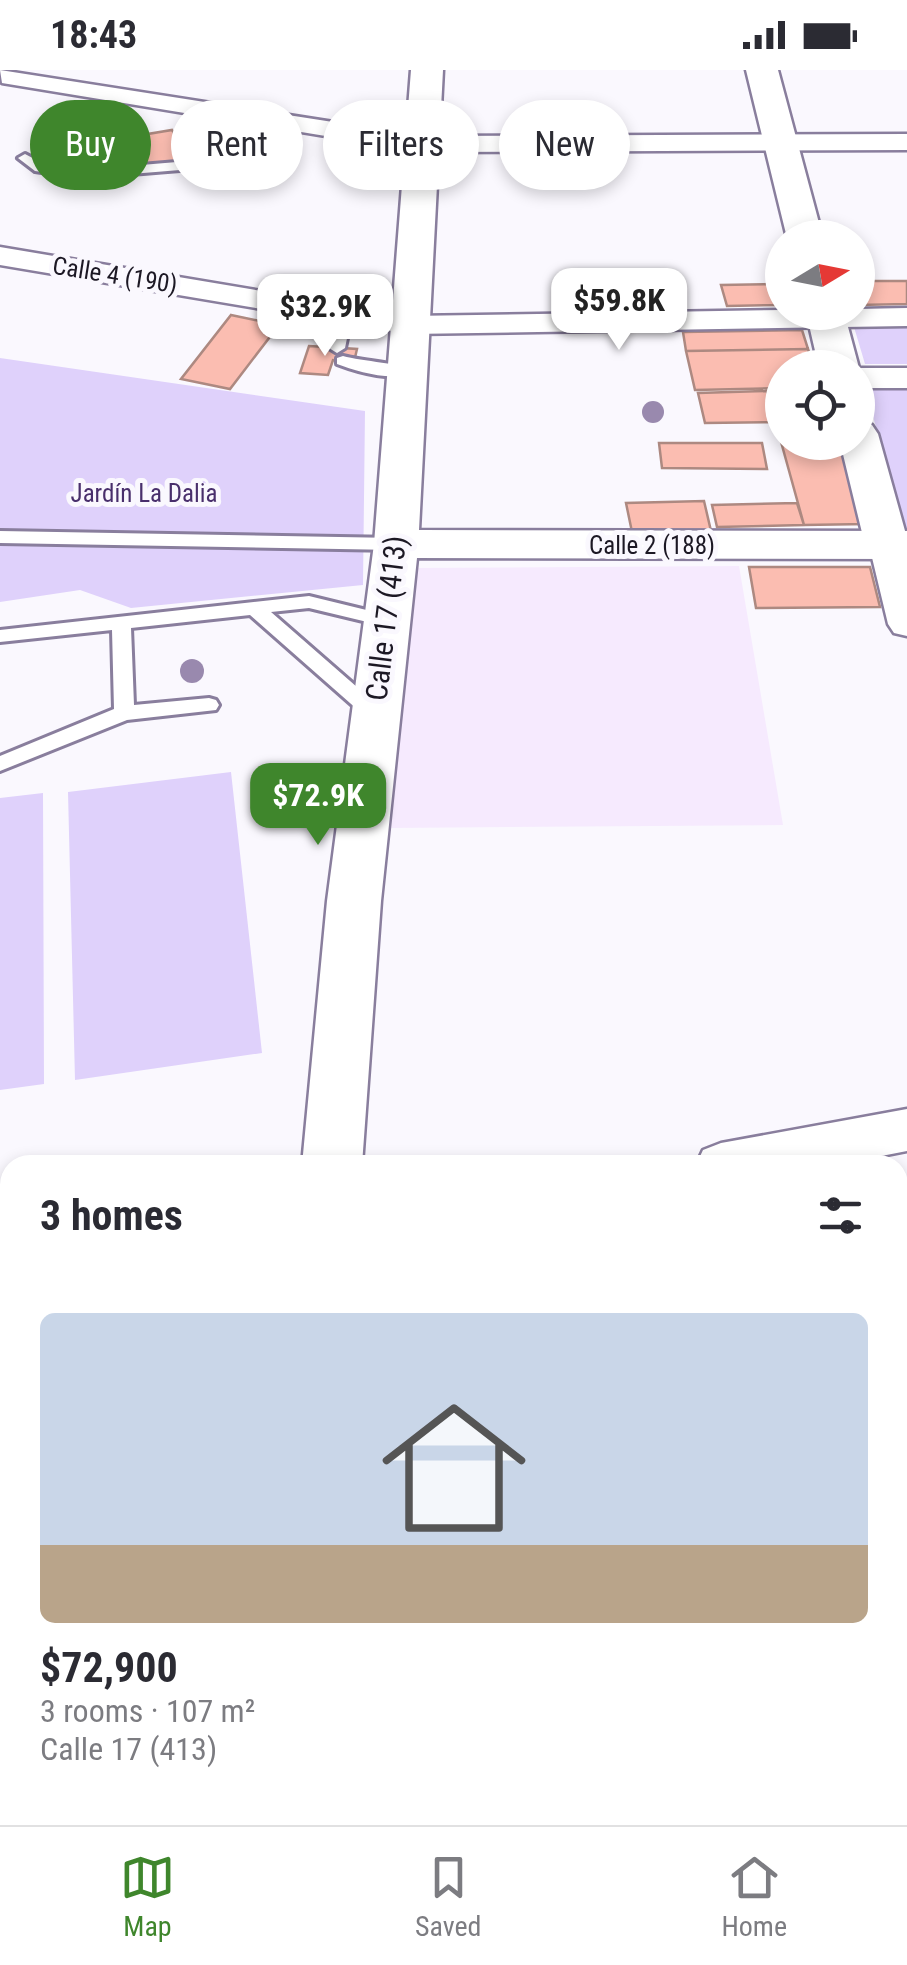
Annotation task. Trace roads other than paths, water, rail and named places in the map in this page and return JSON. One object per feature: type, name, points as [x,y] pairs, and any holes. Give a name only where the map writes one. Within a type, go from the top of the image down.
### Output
[{"type":"main road","name":"Calle 17 (413)","points":[[425,100],[427,70]]},
{"type":"main road","points":[[762,70],[800,220]]},
{"type":"main road","name":"Calle 17 (413)","points":[[333,1155],[374,713],[396,544],[420,190]]},
{"type":"main road","points":[[867,460],[897,545]]},
{"type":"main road","name":"Calle 2 (188)","points":[[396,544],[897,545]]},
{"type":"street","points":[[3,74],[171,103]]},
{"type":"street","points":[[479,144],[907,142]]},
{"type":"street","name":"Calle 4 (190)","points":[[0,256],[410,325],[765,317]]},
{"type":"street","name":"Calle 4 (190)","points":[[875,317],[907,317]]},
{"type":"street","points":[[875,378],[907,378]]},
{"type":"street","points":[[897,545],[907,624]]},
{"type":"street","points":[[773,1155],[907,1130]]},
{"type":"lane","points":[[25,158],[40,168],[82,174],[171,167]]},
{"type":"lane","points":[[344,314],[340,354],[362,368],[408,370]]},
{"type":"lane","points":[[0,537],[396,544]]},
{"type":"lane","points":[[0,636],[309,602],[384,620]]},
{"type":"lane","points":[[254,608],[374,713]]},
{"type":"lane","points":[[121,622],[124,713]]},
{"type":"lane","points":[[0,764],[124,713],[210,705]]},
{"type":"park label","name":"Jardín La Dalia","points":[[144,493]]}]
